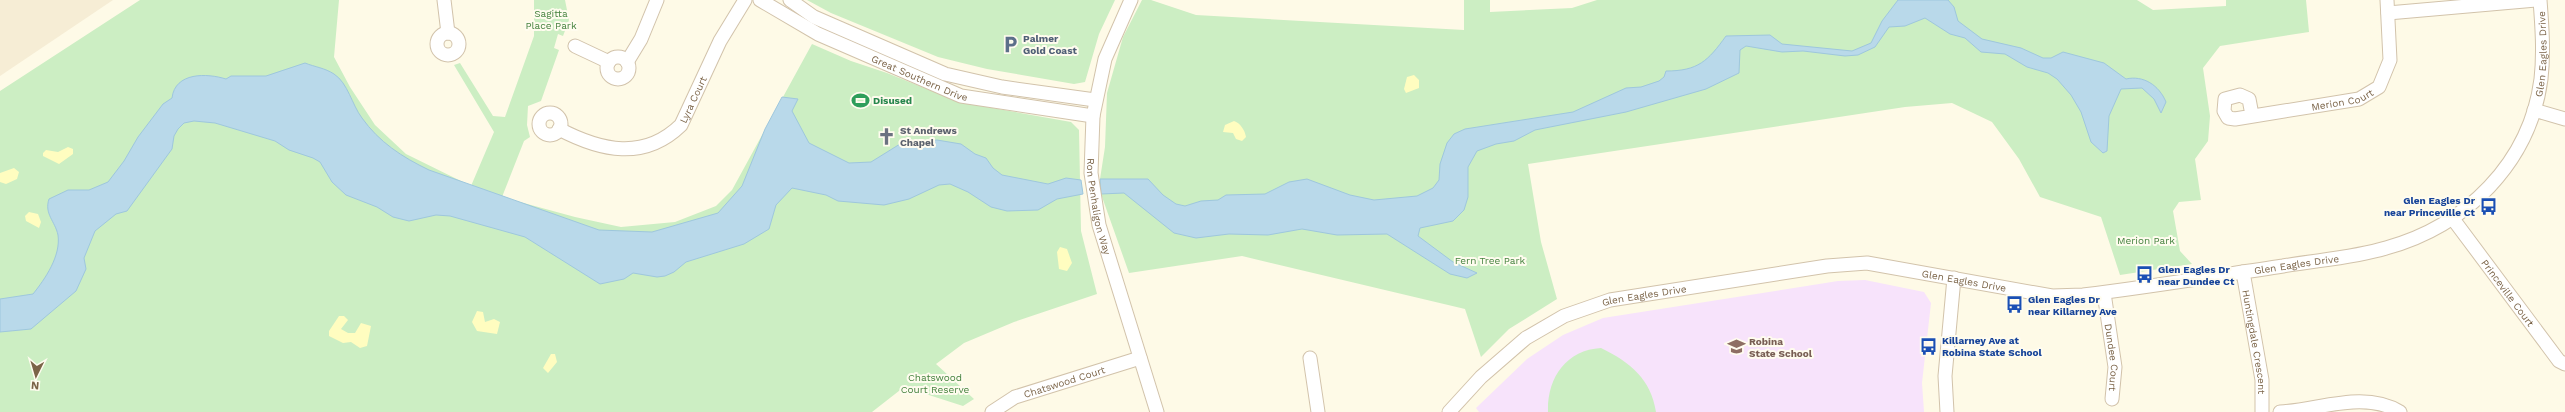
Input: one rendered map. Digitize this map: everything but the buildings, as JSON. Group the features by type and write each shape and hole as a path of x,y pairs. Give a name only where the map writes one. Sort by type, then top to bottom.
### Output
{"street":[{"path":"444,0 448,33"},
{"path":"609,62 608,69 610,75 620,79 628,72 627,62 641,39 657,0"},
{"name":"Lyra Court","path":"560,129 595,145 631,149 660,142 671,135 682,125 720,41 745,0"},
{"name":"Great Southern Drive","path":"760,0 818,34 961,96 1093,116"},
{"name":"Great Southern Drive","path":"790,0 814,17 945,74 1002,87 1095,100"},
{"name":"Ron Penhaligon Way","path":"1131,0 1105,59 1095,100 1090,144 1094,204 1104,246 1157,412"},
{"name":"Merion Court","path":"2252,115 2359,99 2379,87 2386,76 2390,60 2387,6 2536,0"},
{"name":"Glen Eagles Drive","path":"1449,412 1481,377 1526,338 1564,316 1610,300 1850,264 1886,266 2052,296 2104,293 2384,249 2424,235 2453,219 2474,203 2506,167 2522,140 2534,110 2542,60 2540,0"},
{"path":"575,46 609,62"},
{"path":"609,62 618,57 627,62"},
{"path":"2534,110 2565,118"},
{"name":"Princeville Court","path":"2453,219 2559,361 2565,364"},
{"name":"Huntingdale Crescent","path":"2243,272 2262,380 2262,412"},
{"path":"1947,412 1945,370 1954,278"},
{"name":"Dundee Court","path":"2104,293 2115,367 2112,399"},
{"name":"Chatswood Court","path":"992,412 1015,398 1140,358"},
{"path":"1310,358 1318,412"},
{"path":"2280,412 2359,402 2378,403 2400,412"}],"shaded area":[{"path":"0,0 113,0 0,76"},
{"name":"Robina State School","path":"1865,280 1924,292 1931,303 1922,383 1924,412 1479,412 1476,408 1527,359 1563,335 1603,318 1838,281"}],"green space":[{"path":"140,0 339,0 334,57 350,87 375,125 406,154 471,186 494,132 454,65 460,63 493,116 505,117 534,36 534,0 565,0 569,20 563,36 558,34 554,48 559,50 541,101 528,106 527,125 530,137 524,141 502,197 575,217 621,227 675,222 716,206 732,190 812,44 851,61 887,73 959,102 1071,122 1079,130 1081,231 1097,294 1014,322 964,343 936,364 974,399 963,406 904,387 872,412 0,412 0,91"},
{"name":"Palmer Gold Coast","path":"807,0 1115,0 1099,34 1085,82 1074,84 987,69 938,57 831,13"},
{"path":"1142,0 1151,0 1196,15 1464,30 1464,0 1490,0 1490,12 1572,8 1597,0 2137,0 2153,10 2226,6 2226,0 2306,0 2309,32 2220,46 2203,68 2210,116 2208,141 2195,159 2201,200 2179,202 2173,211 2180,251 2192,264 2120,275 2101,217 2040,197 2019,159 1992,122 1952,103 1905,107 1528,164 1541,242 1557,299 1509,329 1481,357 1465,309 1242,256 1129,273 1101,194 1100,179 1105,147 1107,93 1123,37"},
{"path":"1601,348 1621,359 1638,373 1649,390 1656,412 1548,412 1551,388 1555,377 1561,368 1578,354"}],"sand":[{"path":"1414,75 1419,80 1419,88 1406,93 1404,89 1407,77"},
{"path":"1234,121 1242,127 1245,132 1246,137 1242,141 1236,139 1233,133 1223,132 1225,125"},
{"path":"68,147 73,149 73,154 59,164 43,156 43,153 46,150 58,152"},
{"path":"14,168 19,172 17,179 6,184 0,182 0,173"},
{"path":"29,212 38,214 41,222 39,228 26,221 25,216"},
{"path":"1060,247 1067,249 1072,263 1067,271 1059,269 1057,252"},
{"path":"477,311 483,312 485,322 494,319 500,322 497,334 477,331 472,322"},
{"path":"339,316 344,316 348,320 341,329 348,333 355,333 361,323 371,326 367,346 360,348 351,342 343,343 329,336 329,331"},
{"path":"551,354 555,354 557,362 548,373 543,368"}],"water":[{"path":"1898,0 1948,0 1954,7 1958,21 1982,39 2021,48 2043,58 2051,58 2063,52 2104,63 2126,79 2132,78 2144,80 2155,86 2166,102 2161,113 2154,99 2142,88 2121,89 2109,116 2107,151 2103,153 2091,142 2081,112 2071,95 2057,79 2048,73 2027,67 2005,54 1981,52 1965,38 1950,34 1925,18 1905,26 1889,27 1875,47 1858,55 1845,56 1803,51 1782,52 1746,46 1740,50 1739,73 1706,89 1626,112 1535,130 1514,141 1496,144 1477,151 1468,167 1468,197 1464,210 1453,221 1420,228 1418,236 1453,262 1477,273 1467,278 1450,274 1387,234 1337,235 1302,229 1268,235 1229,234 1196,238 1174,233 1124,193 1101,194 1100,179 1148,179 1163,195 1176,204 1185,206 1201,201 1218,200 1226,195 1265,194 1289,182 1307,179 1350,195 1374,200 1417,196 1433,188 1439,180 1440,164 1447,143 1454,134 1465,129 1573,112 1626,88 1641,87 1659,81 1664,77 1666,71 1677,71 1694,67 1708,58 1726,36 1770,35 1782,44 1852,51 1871,43 1882,21"},
{"path":"305,63 327,70 339,78 346,88 358,113 369,127 384,142 410,160 429,170 599,230 652,232 718,213 742,186 765,129 782,97 798,99 792,111 809,143 849,163 871,162 900,144 937,140 961,144 975,154 986,158 993,168 1002,175 1048,184 1066,178 1081,180 1083,194 1057,199 1038,210 1007,211 991,207 968,192 950,184 939,185 909,199 884,205 838,201 826,195 792,188 776,205 769,229 744,244 686,262 674,272 665,276 657,277 633,273 624,279 600,284 525,237 450,216 436,215 409,221 393,217 377,207 346,195 332,182 320,162 313,158 289,150 275,141 215,123 194,121 184,123 178,129 174,136 172,149 127,211 116,214 95,231 84,258 86,269 76,291 31,329 0,332 0,299 33,294 47,274 55,259 58,235 48,209 49,199 68,190 89,190 108,182 124,161 138,137 163,104 172,98 174,89 179,83 193,76 210,76 226,79 231,76 266,76"}],"place":[{"name":"Palmer Gold Coast","path":"1010,44"},
{"name":"Disused","path":"860,100"},
{"name":"St Andrews Chapel","path":"887,136"},
{"name":"Glen Eagles Dr near Princeville Ct","path":"2488,206"},
{"name":"Glen Eagles Dr near Dundee Ct","path":"2145,275"},
{"name":"Glen Eagles Dr near Killarney Ave","path":"2015,305"},
{"name":"Killarney Ave at Robina State School","path":"1929,346"},
{"name":"Robina State School","path":"1736,347"}],"park label":[{"name":"Sagitta Place Park","path":"551,18"},
{"name":"Merion Park","path":"2146,240"},
{"name":"Fern Tree Park","path":"1490,260"},
{"name":"Chatswood Court Reserve","path":"935,382"}]}
